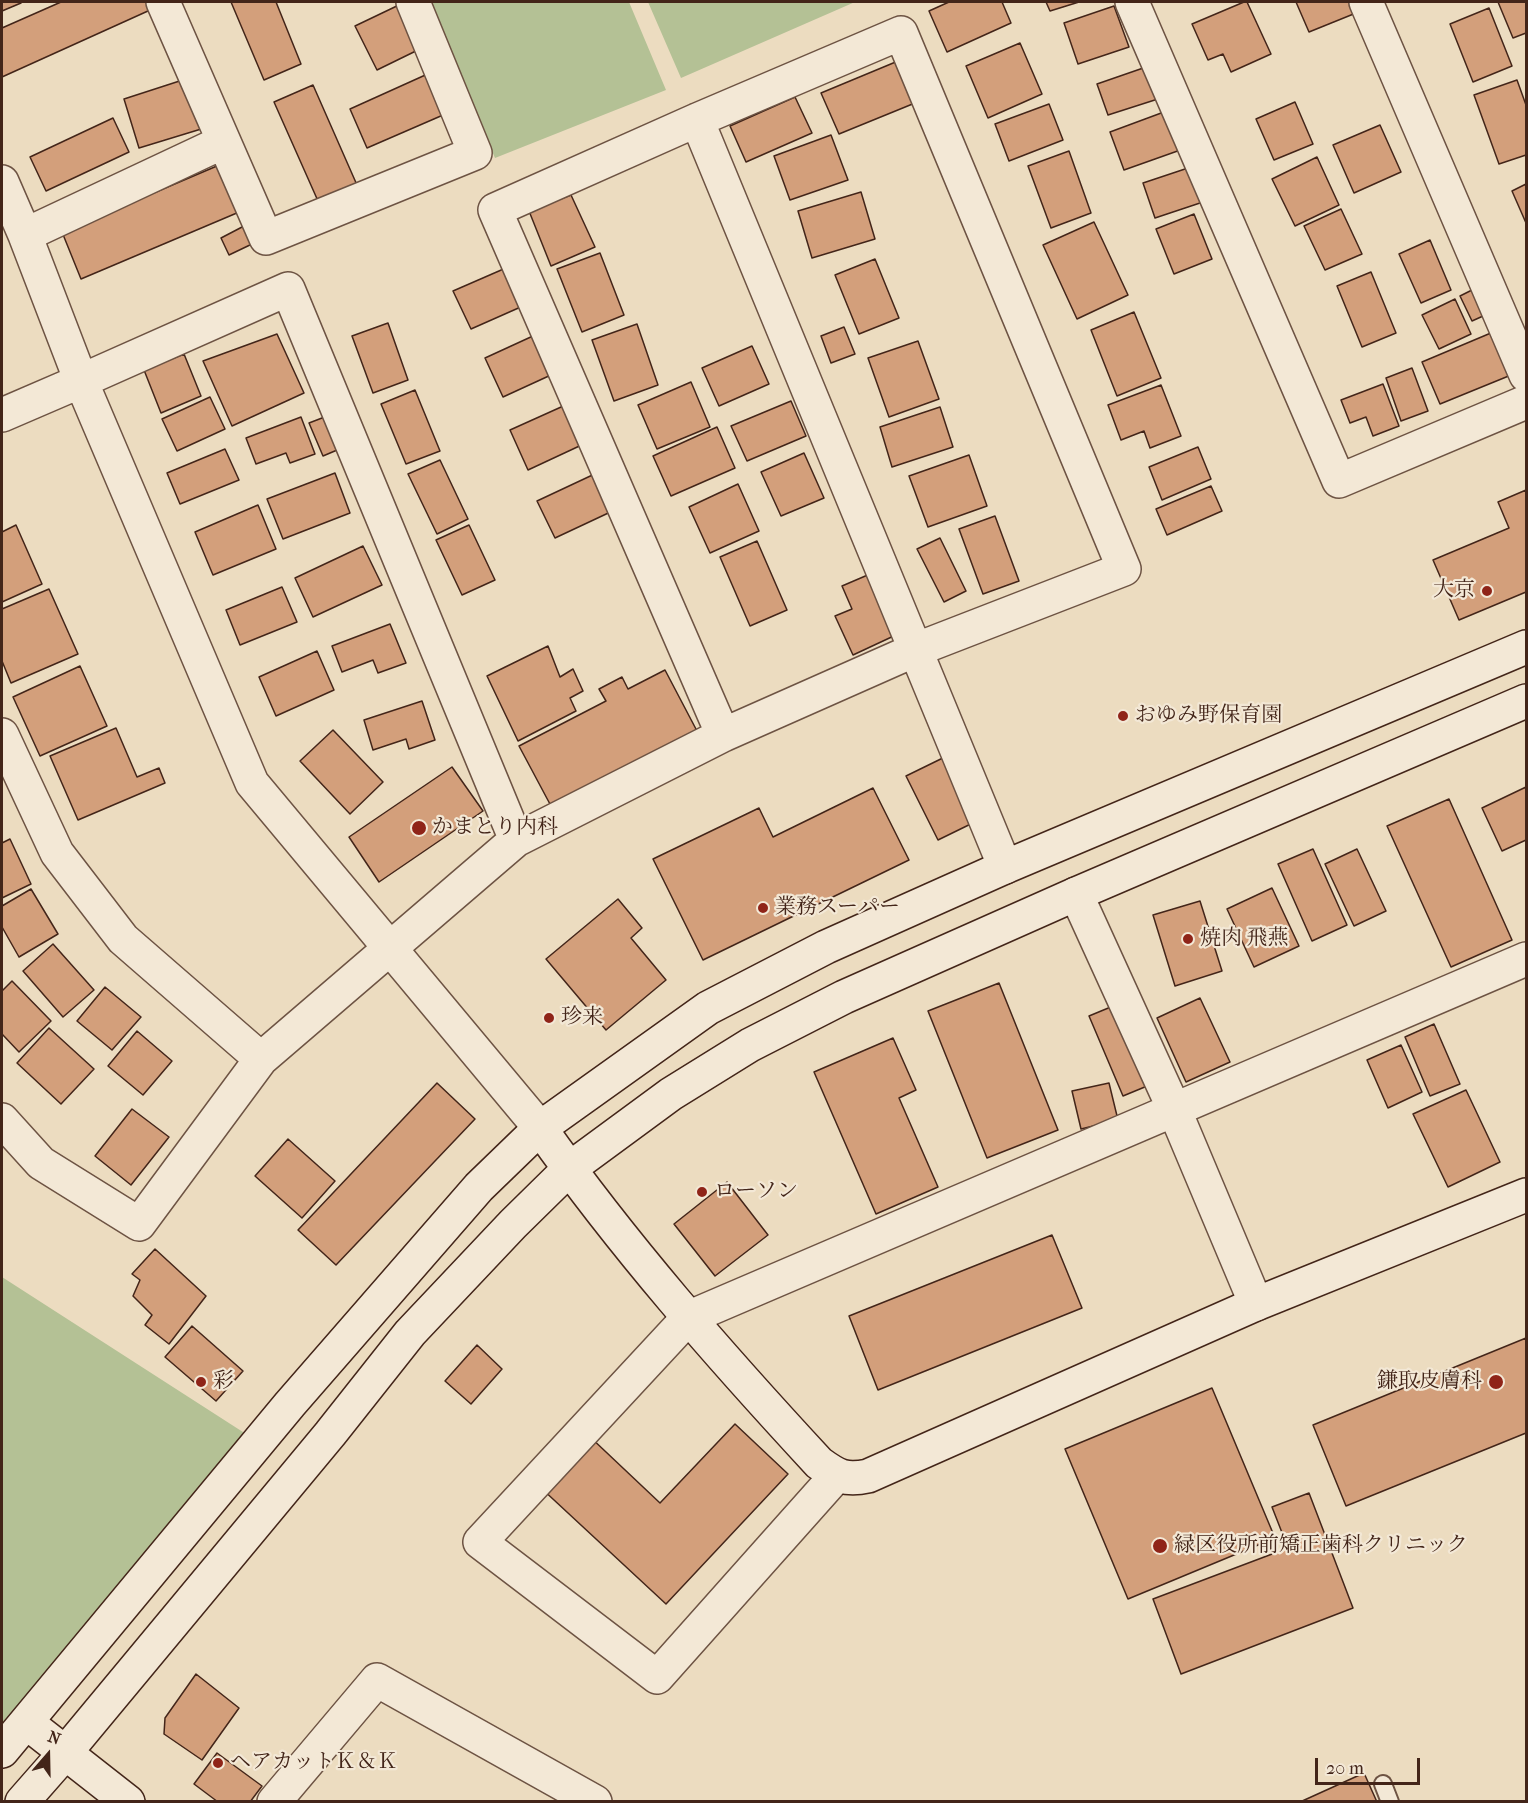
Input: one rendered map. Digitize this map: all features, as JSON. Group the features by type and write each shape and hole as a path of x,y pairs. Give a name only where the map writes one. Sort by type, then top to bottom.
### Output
{"street":[{"path":"163,2 266,238 475,153 413,2"},
{"path":"1131,2 1339,482 1527,402"},
{"path":"1366,2 1527,375"},
{"path":"2,1120 41,1163 139,1224 261,1059 516,840 723,735 915,650 1124,569 901,33 495,210 723,735"},
{"path":"697,120 1005,867"},
{"path":"25,235 224,142"},
{"path":"2,182 25,235 81,381 252,783 540,1128 569,1169 688,1318 819,1463 836,1476 854,1479 868,1476 1256,1304 1527,1195"},
{"path":"2,415 288,290 516,840"},
{"path":"2,1751 159,1559 290,1404 479,1187 540,1128 708,1008 826,947 1005,867 1527,647"},
{"path":"22,1802 197,1595 410,1334 513,1224 569,1169 671,1094 750,1045 844,997 1076,894 1527,701"},
{"path":"2,735 57,853 123,939 261,1059"},
{"path":"1076,894 1173,1109 1256,1304"},
{"path":"836,1476 657,1677 480,1542 688,1318 1527,958"},
{"path":"274,1802 377,1680 595,1802"},
{"path":"26,1722 128,1802"}],"lane":[{"path":"1383,1784 1390,1802"}],"green space":[{"path":"429,2 629,2 666,90 495,158"},
{"path":"648,2 855,2 681,78"},
{"path":"2,1277 246,1434 2,1728"}],"building":[{"path":"2,2 21,2 21,3 2,11"},
{"path":"61,2 157,2 159,6 2,77 2,28"},
{"path":"231,2 276,2 301,64 264,80"},
{"path":"949,2 1002,2 1011,23 947,52 929,11"},
{"path":"1046,2 1079,2 1050,11"},
{"path":"1247,2 1271,54 1231,72 1223,54 1208,60 1192,24"},
{"path":"1296,2 1351,2 1356,13 1309,32"},
{"path":"1498,2 1526,2 1526,33 1513,38"},
{"path":"401,4 422,48 377,70 355,26"},
{"path":"1114,6 1129,47 1078,64 1064,23"},
{"path":"1489,8 1512,66 1473,82 1450,24"},
{"path":"1020,43 1042,94 988,118 966,66"},
{"path":"898,61 915,103 839,134 821,93"},
{"path":"1149,66 1161,98 1108,115 1097,84"},
{"path":"432,72 450,112 367,148 350,109"},
{"path":"195,76 211,126 139,148 124,99"},
{"path":"1517,80 1526,105 1526,155 1499,164 1474,95"},
{"path":"313,85 357,185 318,201 274,102"},
{"path":"795,97 812,133 746,162 730,126"},
{"path":"1295,102 1313,144 1274,160 1256,119"},
{"path":"1049,104 1063,140 1009,161 995,124"},
{"path":"1172,109 1186,148 1124,170 1110,132"},
{"path":"113,118 129,152 46,191 30,157"},
{"path":"1380,125 1401,172 1354,193 1333,145"},
{"path":"831,135 848,180 790,200 774,156"},
{"path":"1069,151 1091,213 1051,228 1028,166"},
{"path":"1317,157 1339,205 1295,226 1272,179"},
{"path":"231,160 251,207 81,279 62,232"},
{"path":"1194,166 1206,201 1155,218 1143,183"},
{"path":"1526,184 1526,223 1512,191"},
{"path":"861,192 875,239 812,258 798,211"},
{"path":"571,195 595,247 551,266 529,211"},
{"path":"1341,209 1362,254 1325,270 1304,226"},
{"path":"1194,214 1212,259 1174,274 1156,229"},
{"path":"1094,222 1128,295 1077,319 1043,245"},
{"path":"244,226 252,244 229,255 221,238"},
{"path":"1430,240 1451,290 1421,303 1399,254"},
{"path":"600,253 624,315 582,332 557,269"},
{"path":"875,259 899,318 859,334 835,275"},
{"path":"515,264 532,302 471,329 453,291"},
{"path":"1371,272 1396,333 1362,347 1337,286"},
{"path":"1480,286 1492,312 1472,321 1460,296"},
{"path":"1455,299 1471,334 1439,349 1422,315"},
{"path":"1134,312 1161,378 1117,396 1091,330"},
{"path":"388,323 408,380 373,393 352,336"},
{"path":"637,324 658,385 614,401 592,340"},
{"path":"844,327 855,354 831,363 821,336"},
{"path":"546,330 564,369 503,397 485,358"},
{"path":"1498,330 1516,373 1440,404 1422,362"},
{"path":"277,334 304,393 232,426 203,361"},
{"path":"918,341 939,399 889,417 868,358"},
{"path":"752,346 769,384 719,406 702,368"},
{"path":"184,354 201,396 161,413 144,370"},
{"path":"1412,368 1428,411 1401,421 1386,378"},
{"path":"691,382 710,427 657,449 638,405"},
{"path":"1383,384 1399,426 1373,436 1366,417 1350,423 1341,400"},
{"path":"1161,385 1181,436 1150,448 1144,431 1121,440 1108,405"},
{"path":"415,390 440,451 406,464 381,404"},
{"path":"210,397 225,429 177,451 162,419"},
{"path":"791,401 806,436 747,461 731,426"},
{"path":"570,403 588,442 528,470 510,430"},
{"path":"940,407 953,447 892,467 880,427"},
{"path":"335,413 349,445 323,456 309,423"},
{"path":"301,417 315,454 290,463 286,453 256,464 246,438"},
{"path":"717,427 735,468 671,496 653,456"},
{"path":"1198,447 1211,479 1162,500 1149,467"},
{"path":"225,449 239,480 180,504 167,473"},
{"path":"804,453 824,498 781,516 761,472"},
{"path":"969,455 987,506 928,527 909,476"},
{"path":"440,460 468,519 437,534 408,474"},
{"path":"601,471 619,508 555,538 537,501"},
{"path":"335,473 350,513 283,539 267,499"},
{"path":"738,484 759,531 710,553 689,507"},
{"path":"1211,486 1222,511 1167,535 1156,509"},
{"path":"1526,490 1526,592 1459,620 1433,560 1509,528 1498,502"},
{"path":"258,505 276,549 213,575 195,532"},
{"path":"995,516 1019,581 983,594 959,529"},
{"path":"16,525 42,584 2,602 2,532"},
{"path":"469,525 495,580 462,595 436,540"},
{"path":"940,538 966,591 944,602 917,549"},
{"path":"757,541 787,610 750,626 720,557"},
{"path":"363,546 382,585 313,617 295,578"},
{"path":"870,574 898,634 853,655 835,616 852,609 842,586"},
{"path":"282,587 297,622 240,645 226,610"},
{"path":"49,589 78,654 11,683 2,661 2,609"},
{"path":"390,624 406,663 378,673 373,660 342,672 332,646"},
{"path":"548,646 560,677 573,669 583,691 570,698 576,711 518,741 487,676"},
{"path":"317,651 334,690 276,716 259,677"},
{"path":"80,666 107,726 40,756 13,697"},
{"path":"665,670 697,731 551,806 519,746 606,701 599,689 622,677 628,689"},
{"path":"422,701 435,740 409,749 406,739 373,750 364,720"},
{"path":"116,728 137,777 159,768 165,783 78,820 50,756"},
{"path":"333,730 383,782 350,814 300,761"},
{"path":"951,754 983,818 938,840 906,776"},
{"path":"452,767 483,811 379,882 349,837"},
{"path":"1526,787 1526,840 1502,851 1482,808"},
{"path":"873,788 909,860 703,960 653,859 759,808 773,837"},
{"path":"1449,799 1512,940 1451,967 1387,826"},
{"path":"10,839 31,884 2,898 2,843"},
{"path":"1313,849 1347,925 1312,941 1278,864"},
{"path":"1357,849 1386,911 1354,926 1325,864"},
{"path":"1272,888 1299,946 1254,967 1227,909"},
{"path":"31,889 58,934 19,957 2,927 2,906"},
{"path":"618,899 642,928 631,938 666,980 606,1030 546,959"},
{"path":"1200,901 1222,971 1175,986 1153,915"},
{"path":"53,944 94,990 63,1017 23,971"},
{"path":"12,981 51,1021 19,1052 2,1034 2,991"},
{"path":"999,983 1058,1130 987,1158 928,1011"},
{"path":"105,987 141,1017 112,1050 77,1021"},
{"path":"1200,998 1230,1062 1186,1082 1157,1018"},
{"path":"1118,1004 1152,1084 1123,1096 1089,1016"},
{"path":"1434,1024 1460,1084 1430,1096 1405,1037"},
{"path":"49,1028 94,1069 61,1104 17,1063"},
{"path":"137,1031 172,1061 143,1095 108,1066"},
{"path":"893,1038 916,1090 899,1098 938,1187 876,1214 814,1072"},
{"path":"1401,1045 1422,1092 1388,1108 1367,1060"},
{"path":"437,1083 475,1119 336,1265 298,1230"},
{"path":"1109,1083 1118,1120 1081,1129 1072,1091"},
{"path":"1466,1090 1500,1162 1448,1187 1413,1114"},
{"path":"132,1109 169,1137 131,1185 95,1156"},
{"path":"288,1139 335,1181 302,1218 255,1176"},
{"path":"727,1182 768,1235 715,1276 674,1224"},
{"path":"1052,1235 1082,1308 878,1390 849,1316"},
{"path":"155,1249 206,1296 169,1344 145,1325 152,1315 133,1296 140,1280 132,1274"},
{"path":"192,1326 243,1371 216,1401 165,1357"},
{"path":"1526,1338 1526,1433 1346,1506 1313,1425"},
{"path":"477,1345 502,1369 471,1404 445,1381"},
{"path":"1212,1388 1275,1538 1128,1599 1065,1449"},
{"path":"735,1424 788,1474 666,1604 540,1487 588,1435 660,1503"},
{"path":"1309,1493 1353,1608 1181,1674 1153,1599 1288,1548 1272,1507"},
{"path":"196,1674 239,1708 202,1760 164,1734 165,1718"},
{"path":"217,1753 262,1786 250,1802 218,1802 194,1784"},
{"path":"1364,1773 1377,1802 1300,1802"}],"place":[{"name":"大京","path":"1487,591"},
{"name":"おゆみ野保育園","path":"1123,716"},
{"name":"かまとり内科","path":"419,828"},
{"name":"業務スーパー","path":"763,908"},
{"name":"焼肉 飛燕","path":"1188,939"},
{"name":"珍来","path":"549,1018"},
{"name":"ローソン","path":"702,1192"},
{"name":"彩","path":"201,1382"},
{"name":"鎌取皮膚科","path":"1496,1382"},
{"name":"緑区役所前矯正歯科クリニック","path":"1160,1546"},
{"name":"ヘアカットＫ＆Ｋ","path":"218,1763"}]}
